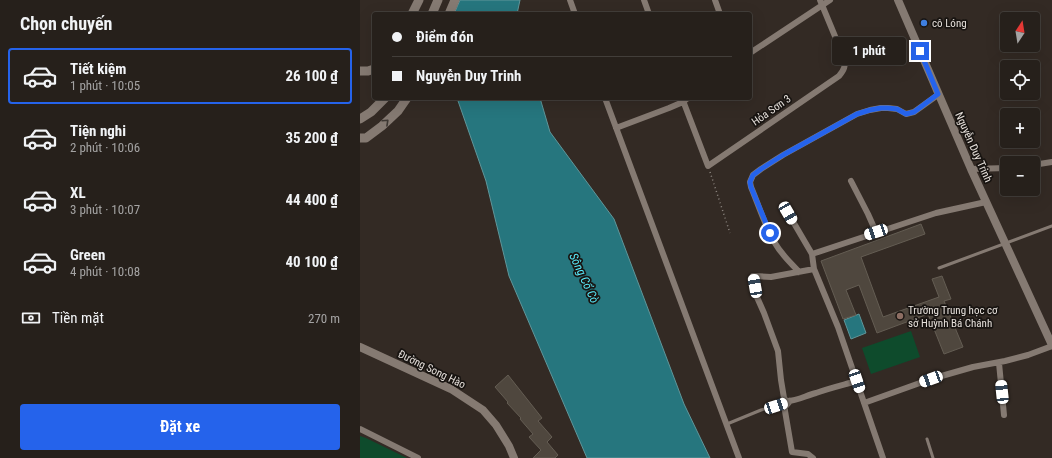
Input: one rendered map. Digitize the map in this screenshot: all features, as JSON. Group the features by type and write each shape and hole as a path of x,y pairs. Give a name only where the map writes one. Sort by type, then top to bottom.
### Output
{"main road":[{"path":"413,12 419,0"},
{"path":"433,12 438,0"},
{"path":"450,12 455,0"},
{"path":"360,71 372,70"},
{"path":"360,119 371,112 382,100"},
{"path":"360,138 366,138 382,126 398,111 406,100"}],"street":[{"path":"570,0 574,12"},
{"path":"644,0 648,12"},
{"path":"715,0 719,12"},
{"path":"752,52 821,2 830,0"},
{"name":"Nguyễn Duy Trinh","path":"898,0 971,169 1052,346"},
{"name":"Hỏa Sơn 3","path":"708,166 839,76 844,70 844,58 821,2"},
{"path":"799,272 781,253 772,236 751,187 750,182 753,175 783,155 857,114 881,108 897,109 906,114 914,112 938,94"},
{"path":"606,100 739,458"},
{"path":"616,128 669,108 682,100"},
{"path":"684,100 708,166"},
{"path":"1040,164 1052,162"},
{"path":"971,169 1000,168"},
{"path":"851,181 876,232"},
{"path":"812,254 936,213 986,202"},
{"path":"788,213 812,254 814,269 838,327 883,458"},
{"path":"790,401 786,401 784,398 778,351 756,295 753,276 771,277 814,269"},
{"path":"864,403 931,379 973,367 999,363 1028,355 1052,346"},
{"name":"Đường Song Hào","path":"360,347 451,389 483,410 496,425 509,446 514,458"},
{"path":"999,363 1004,415"},
{"path":"813,458 808,454 792,452 785,407 790,401 857,381"},
{"path":"360,429 418,458"}],"lane":[{"path":"939,268 1052,226"},
{"path":"727,424 761,410 790,401"},
{"path":"927,439 932,458"}],"path":[{"path":"708,166 730,233"}],"green space":[{"path":"911,331 920,357 871,374 862,348"},
{"path":"360,436 366,438 407,458 360,458"}],"water":[{"path":"460,0 520,0 517,12 455,12"},
{"name":"Sông Cổ Cò","path":"458,100 541,100 550,132 614,219 684,404 710,458 587,458 509,276 486,181"},
{"path":"859,314 866,333 851,339 844,320"}],"building":[{"path":"921,224 925,234 861,257 883,317 939,297 932,279 942,276 951,299 944,301 963,347 944,354 928,314 877,333 859,285 846,290 856,315 843,319 821,261"},
{"path":"508,375 542,418 538,421 552,437 547,442 558,455 555,458 533,458 541,450 529,437 533,434 495,387"}],"place":[{"name":"cô Lóng","path":"924,23"},
{"name":"Trường Trung học cơ sở Huỳnh Bá Chánh","path":"900,316"}],"route":[{"path":"770,233 751,187 750,182 753,175 783,155 857,114 881,108 897,109 903,114 914,112 938,94 920,51"}]}
